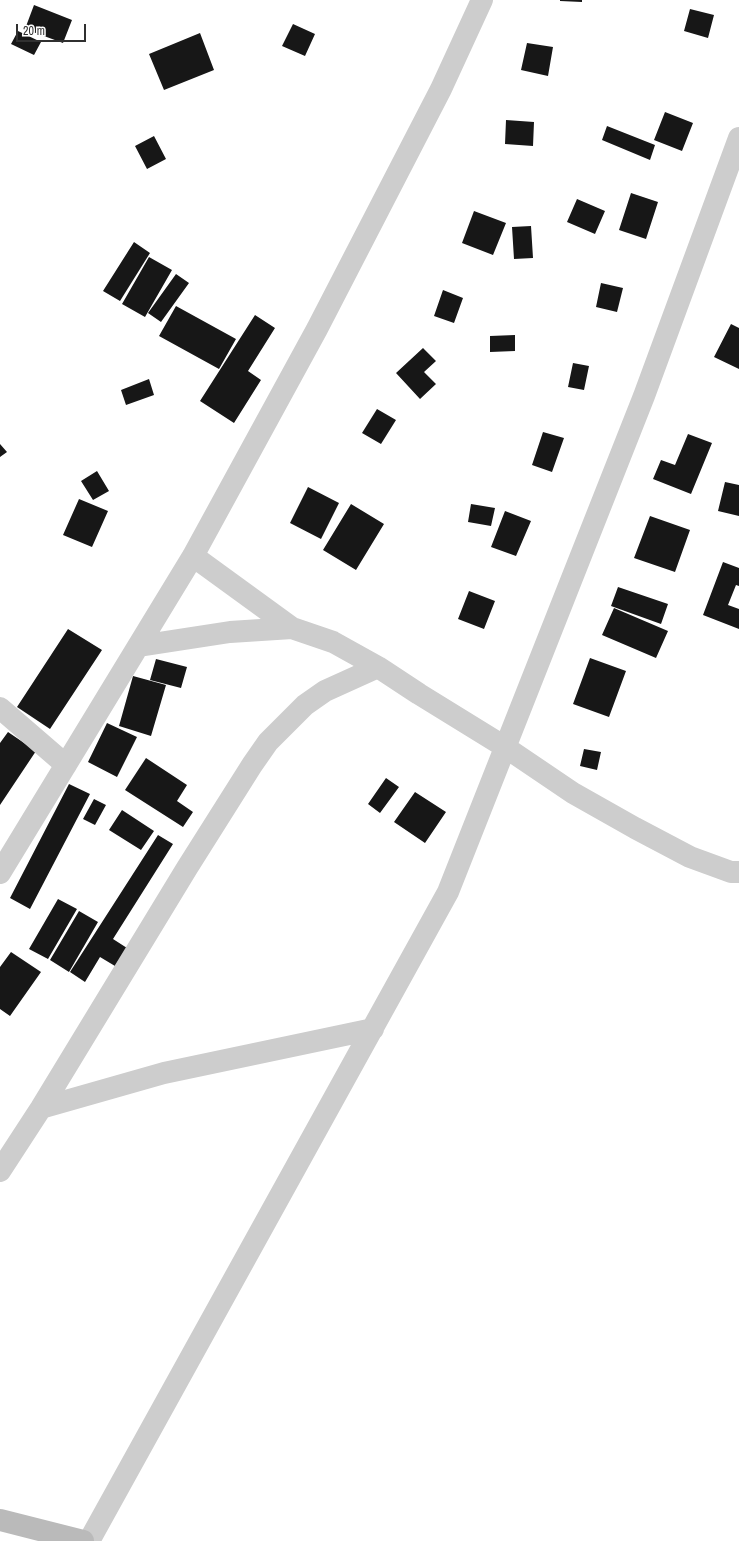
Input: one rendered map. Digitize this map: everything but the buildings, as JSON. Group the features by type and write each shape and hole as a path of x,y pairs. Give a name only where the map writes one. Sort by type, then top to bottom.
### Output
{"main road":[{"path":"0,1520 83,1541"}],"street":[{"path":"0,873 193,556 317,329 441,89 482,0"},
{"path":"89,1541 448,892 644,396 739,138"},
{"path":"193,556 292,628 333,642 378,667 419,694 506,746 573,792 635,828 690,856 731,872 739,872"},
{"path":"139,646 230,632 292,628"},
{"path":"0,1171 41,1108 187,868 268,742 305,705 320,694 378,667"},
{"path":"0,708 66,765"},
{"path":"41,1108 164,1073 373,1029"}]}
